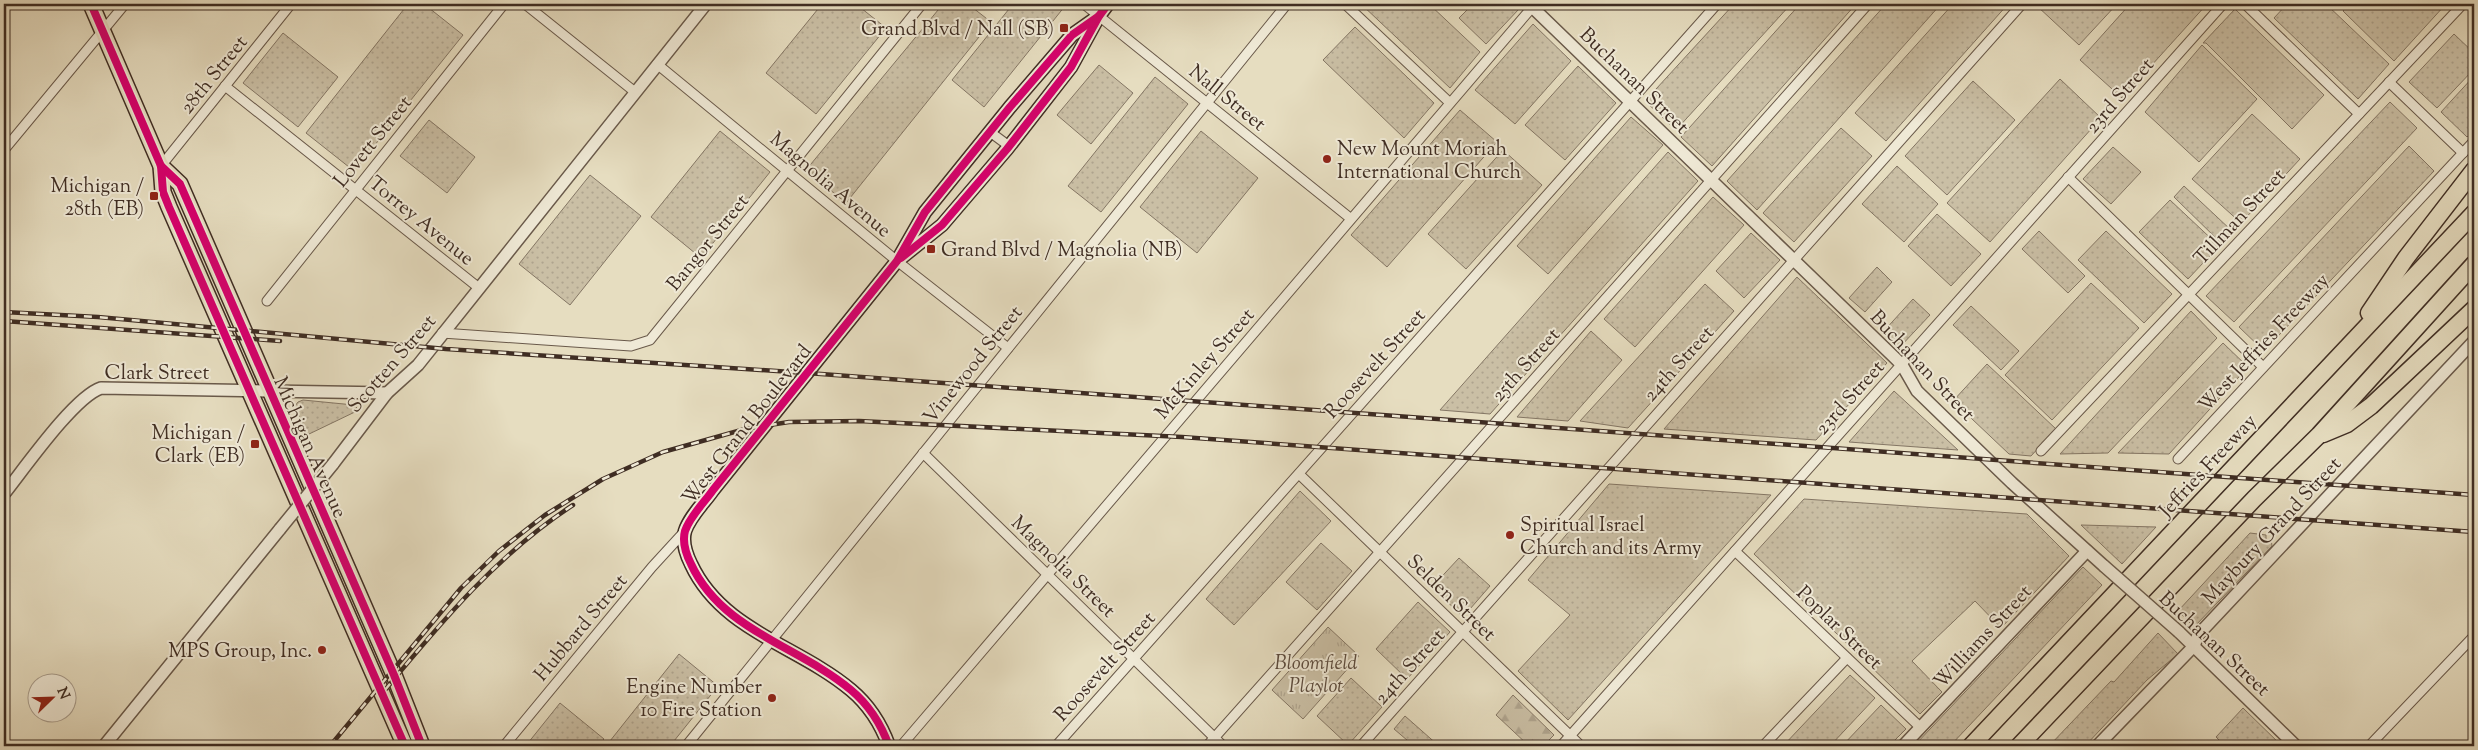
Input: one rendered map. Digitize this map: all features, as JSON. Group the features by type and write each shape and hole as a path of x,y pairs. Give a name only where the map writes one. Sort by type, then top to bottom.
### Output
{"highway":[{"path":"2344,351 2406,258 2474,170"},
{"name":"Jeffries Freeway","path":"1972,746 2474,214"},
{"path":"2019,746 2254,499 2319,435 2474,264"},
{"path":"2319,435 2348,424 2371,406 2474,309"}],"main road":[{"name":"Michigan Avenue","path":"91,4 161,166 163,192 405,746"},
{"name":"West Grand Boulevard","path":"897,261 942,225 1008,146 1071,68 1099,16 1108,4"},
{"name":"West Grand Boulevard","path":"888,746 877,719 850,689 817,665 756,633 727,610 705,587 688,559 684,539 685,531 690,520 897,261 925,212 1066,42 1099,16"},
{"name":"Michigan Avenue","path":"161,166 180,184 394,675 422,746"}],"street":[{"path":"4,150 125,4"},
{"name":"28th Street","path":"161,166 291,4"},
{"name":"Lovett Street","path":"267,301 504,4"},
{"path":"525,4 635,92"},
{"name":"Scotten Street","path":"104,746 333,464 387,392 418,365 706,4"},
{"name":"Bangor Street","path":"442,333 631,346 650,340 922,4"},
{"name":"Nall Street","path":"1084,4 1350,218"},
{"name":"Vinewood Street","path":"686,746 1287,4"},
{"path":"1345,4 1449,102"},
{"name":"Roosevelt Street","path":"1056,746 1717,4"},
{"name":"25th Street","path":"1207,746 1868,4"},
{"name":"24th Street","path":"1361,746 2022,4"},
{"name":"23rd Street","path":"1561,746 2223,4"},
{"path":"2245,4 2359,114"},
{"name":"Tillman Street","path":"2041,451 2463,4"},
{"name":"McKinley Street","path":"901,746 1532,5"},
{"name":"Buchanan Street","path":"1532,5 1902,365 1917,391 2012,483 2194,646 2296,746"},
{"name":"Magnolia Avenue","path":"658,64 897,261 1008,348"},
{"path":"2389,82 2463,153"},
{"name":"Torrey Avenue","path":"225,86 479,288"},
{"path":"990,132 1008,146"},
{"name":"West Jeffries Freeway","path":"2178,459 2474,141"},
{"path":"2068,178 2263,367"},
{"name":"Maybury Grand Street","path":"2097,746 2194,646 2198,635 2474,341"},
{"name":"Clark Street","path":"4,494 74,407 95,390 112,386 249,392 387,392"},
{"name":"Magnolia Street","path":"923,453 1223,746"},
{"name":"Selden Street","path":"1299,474 1580,746"},
{"name":"Hubbard Street","path":"504,746 685,531"},
{"name":"Poplar Street","path":"1735,551 1920,728"},
{"name":"Williams Street","path":"1903,746 2087,551"},
{"path":"2369,746 2474,636"},
{"path":"1763,746 1847,658"}],"green space":[{"path":"408,4 424,4 463,35 354,171 306,133"},
{"path":"822,4 856,4 886,28 816,114 766,73"},
{"path":"943,4 968,4 991,22 846,203 806,170"},
{"path":"1013,4 1062,4 1065,6 984,107 952,80"},
{"path":"1361,4 1429,4 1480,52 1450,88"},
{"path":"1473,4 1513,4 1519,9 1486,44 1459,18"},
{"path":"1734,4 1791,4 1676,130 1645,101"},
{"path":"1800,4 1856,4 1712,166 1681,137"},
{"path":"1886,4 1941,4 1757,210 1727,181"},
{"path":"1953,4 2008,4 1886,141 1855,113"},
{"path":"2039,4 2117,4 2079,45 2037,6"},
{"path":"2130,4 2207,4 2122,98 2080,60"},
{"path":"2287,4 2326,4 2389,64 2358,99 2274,18"},
{"path":"2349,4 2445,5 2394,61 2343,11"},
{"path":"2235,9 2324,95 2292,129 2206,43 2203,43"},
{"path":"1533,24 1571,61 1515,124 1475,90"},
{"path":"1355,27 1434,103 1404,138 1323,60"},
{"path":"283,33 338,77 298,127 243,83"},
{"path":"2454,34 2474,53 2474,69 2437,108 2409,82"},
{"path":"2202,45 2257,99 2199,162 2145,112"},
{"path":"1099,65 1133,93 1091,144 1057,115"},
{"path":"1578,66 1616,103 1565,160 1525,125"},
{"path":"2474,76 2474,130 2467,137 2441,112"},
{"path":"1155,77 1188,104 1101,212 1068,186"},
{"path":"2060,79 2101,118 1990,242 1947,203"},
{"path":"1973,81 2015,120 1947,195 1905,156"},
{"path":"2390,102 2417,128 2234,322 2206,296"},
{"path":"1460,110 1497,142 1387,267 1351,235"},
{"path":"2252,114 2300,159 2241,223 2192,179"},
{"path":"1631,117 1663,145 1548,274 1517,246"},
{"path":"429,120 475,157 447,193 400,156"},
{"path":"1841,128 1872,156 1794,242 1763,213"},
{"path":"720,131 770,172 701,258 651,217"},
{"path":"1201,131 1258,178 1197,253 1140,207"},
{"path":"2409,146 2434,171 2264,351 2239,327"},
{"path":"2113,147 2141,172 2111,204 2083,179"},
{"path":"1503,150 1542,185 1466,269 1428,234"},
{"path":"1668,152 1698,181 1490,414 1440,410"},
{"path":"1897,166 1938,204 1904,242 1862,204"},
{"path":"590,175 641,216 570,305 519,264"},
{"path":"2184,186 2232,231 2221,243 2174,197"},
{"path":"1713,197 1744,225 1635,347 1604,319"},
{"path":"2170,200 2219,246 2188,279 2139,232"},
{"path":"1937,214 1981,254 1951,286 1908,246"},
{"path":"2039,231 2085,276 2068,293 2022,249"},
{"path":"2106,231 2172,294 2144,323 2078,260"},
{"path":"1751,233 1780,260 1744,298 1716,271"},
{"path":"1877,267 1892,282 1865,312 1849,298"},
{"path":"1797,277 1887,363 1816,440 1664,429"},
{"path":"2091,283 2139,328 2052,420 2005,375"},
{"path":"1705,284 1734,311 1628,428 1580,421"},
{"path":"1913,299 1930,315 1899,348 1883,332"},
{"path":"1971,306 2019,351 2001,370 1953,325"},
{"path":"2191,311 2217,338 2108,453 2060,454"},
{"path":"1591,331 1622,360 1568,421 1517,417"},
{"path":"2223,343 2248,367 2169,454 2118,453"},
{"path":"1987,364 2056,429 2031,456 2009,454 1953,401"},
{"path":"1894,391 1958,450 1849,442"},
{"path":"303,400 354,405 359,410 307,435 295,406"},
{"path":"1609,484 1771,495 1568,720 1518,671 1570,615 1528,580"},
{"path":"1300,491 1331,521 1234,625 1206,599"},
{"path":"1804,499 2027,514 2069,556 2001,628 1975,601 1912,661 1942,692 1920,714 1754,554"},
{"path":"2081,525 2156,527 2122,564"},
{"path":"2250,533 2266,535 2266,540 2271,539 2272,546 2194,627 2178,611"},
{"path":"1321,543 1352,571 1317,610 1286,582"},
{"path":"1459,558 1490,586 1463,617 1432,587"},
{"path":"2083,567 2102,585 1950,746 1914,746"},
{"path":"1418,602 1450,632 1407,679 1376,649"},
{"name":"Bloomfield Playlot","path":"1328,627 1359,656 1303,719 1272,690"},
{"path":"2158,633 2178,654 2147,680 2085,746 2049,746 2111,681 2114,682"},
{"path":"679,654 718,686 670,746 606,746"},
{"path":"1850,675 1875,698 1830,746 1783,746"},
{"path":"1351,678 1382,707 1348,745 1317,716"},
{"path":"1513,695 1554,735 1543,746 1529,746 1496,715"},
{"path":"560,703 604,739 597,746 532,746 528,743"},
{"path":"1881,705 1906,729 1889,746 1842,746"},
{"path":"2243,708 2282,746 2225,746 2216,737"},
{"path":"1405,716 1439,746 1414,746 1394,729"}],"railway":[{"path":"4,312 98,317 446,349 821,374 2474,495"},
{"path":"4,321 280,341"},
{"path":"330,746 461,588 499,551 545,515 603,479 663,452 745,429 789,422 859,421 1182,437 2474,532"},
{"path":"385,690 472,590 520,545 573,505"}],"cycle path":[{"path":"91,4 161,166 163,192 169,207 405,746"},
{"path":"901,258 942,225 1007,149 1071,67 1099,16 1108,4"},
{"path":"889,746 874,715 851,690 808,661 763,636 722,606 705,587 691,564 685,548 685,531 687,525 713,490 897,261 925,212 1010,107 1072,35 1099,16"},
{"path":"161,166 180,184 394,675 422,746"}],"place":[{"name":"Grand Blvd / Nall (SB)","path":"1064,28"},
{"name":"New Mount Moriah International Church","path":"1327,159"},
{"name":"Michigan / 28th (EB)","path":"154,196"},
{"name":"Grand Blvd / Magnolia (NB)","path":"931,249"},
{"name":"Michigan / Clark (EB)","path":"255,444"},
{"name":"Spiritual Israel Church and its Army","path":"1510,535"},
{"name":"MPS Group, Inc.","path":"322,650"},
{"name":"Engine Number 10 Fire Station","path":"772,698"}]}
